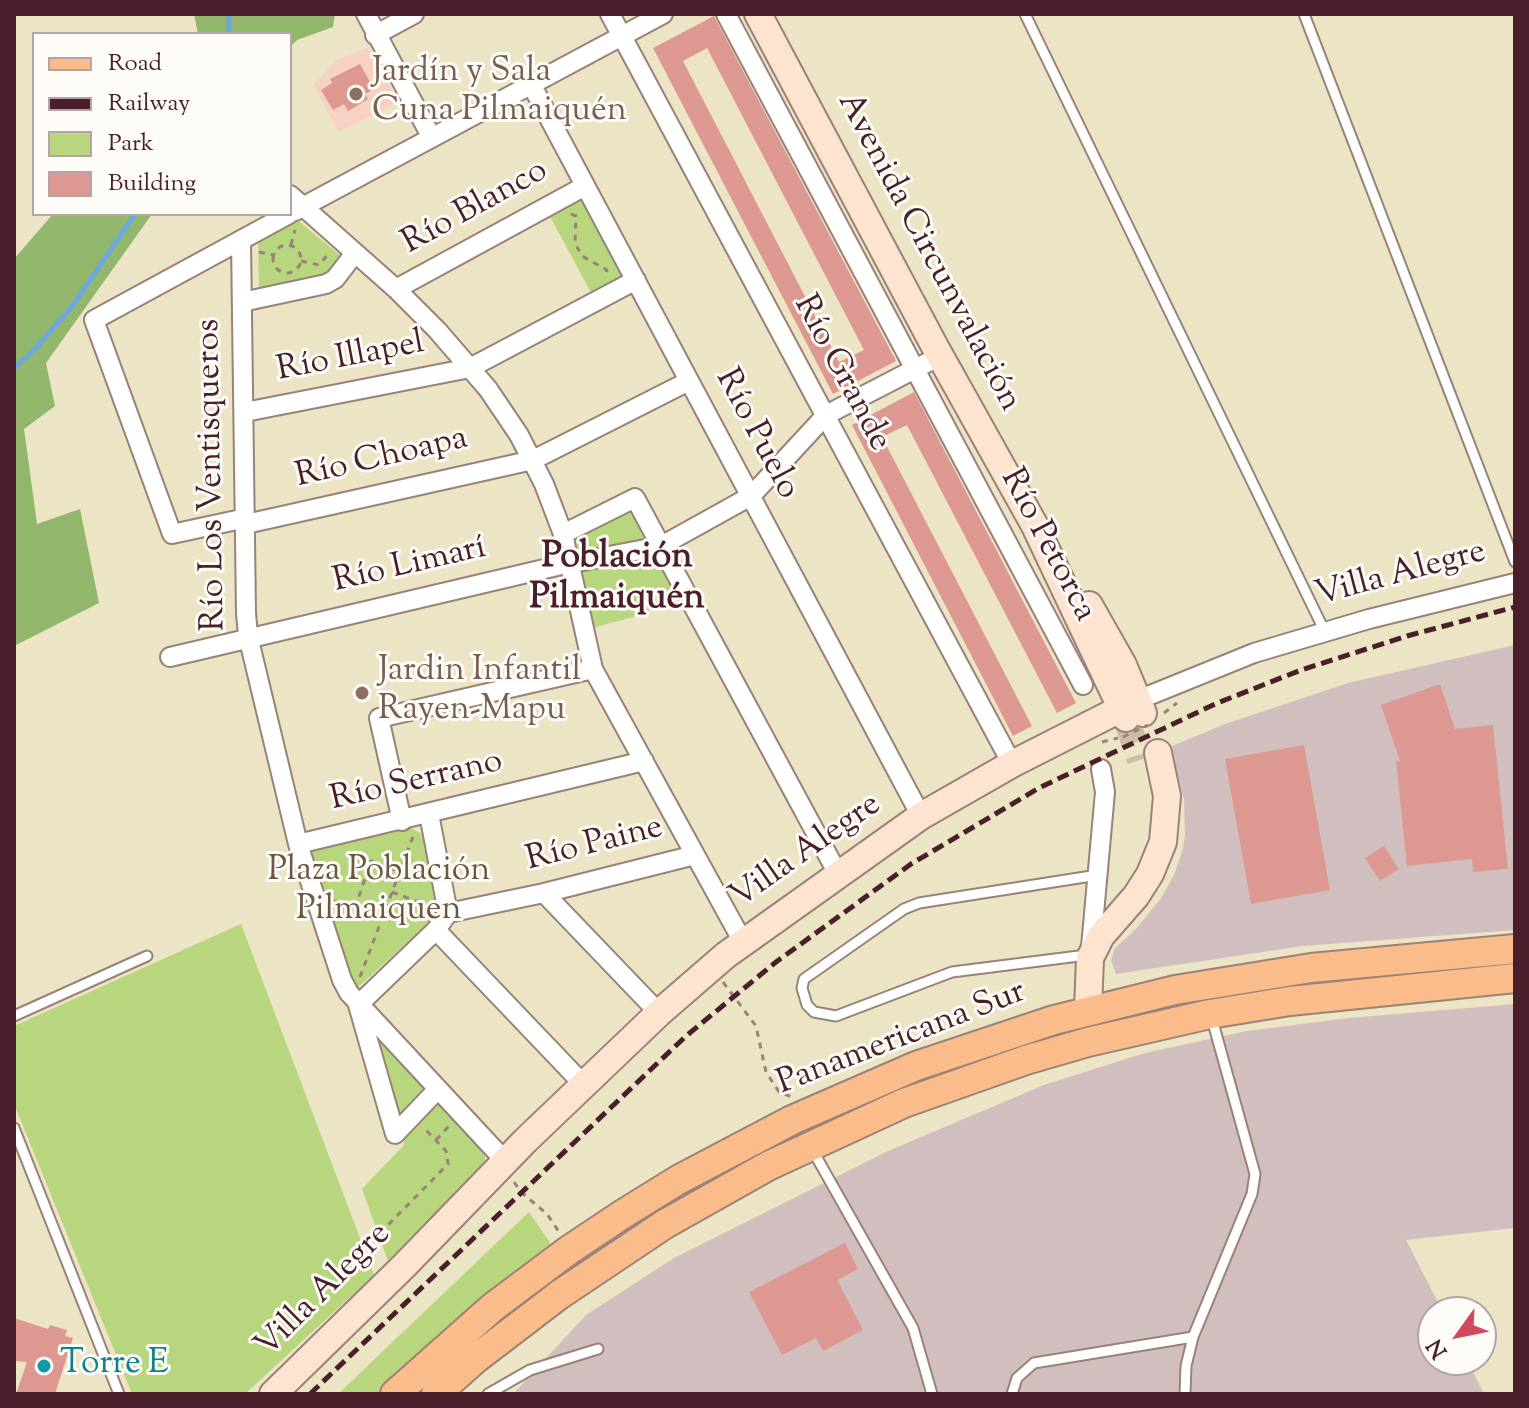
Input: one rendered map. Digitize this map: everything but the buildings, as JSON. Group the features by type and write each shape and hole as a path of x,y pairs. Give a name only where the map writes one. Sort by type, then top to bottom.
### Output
{"main road":[{"name":"Avenida Circunvalación","path":"758,14 940,356 1035,526 1133,717"},
{"name":"Villa Alegre","path":"273,1394 583,1084 659,1013 743,942 921,816 1012,764 1133,717"},
{"path":"1088,1010 1090,958 1101,936 1141,887 1151,857 1155,826 1149,757"},
{"name":"Panamericana Sur","path":"395,1394 493,1307 595,1231 678,1180 818,1108 882,1080 973,1045 1088,1010 1215,983 1384,961 1515,949"},
{"path":"1384,961 1388,990"},
{"name":"Panamericana Sur","path":"436,1394 517,1326 607,1261 695,1206 809,1145 904,1103 964,1080 1088,1042 1210,1014 1267,1004 1515,978"}],"street":[{"path":"366,14 432,138"},
{"path":"375,35 414,14"},
{"name":"Río Grande","path":"610,14 1012,764"},
{"path":"663,14 294,210 355,253 396,289 470,368 504,412 533,460 563,534 593,669 743,942"},
{"name":"Río Petorca","path":"726,14 1083,685"},
{"name":"Río Puelo","path":"531,84 921,816"},
{"name":"Río Blanco","path":"396,289 585,186"},
{"path":"241,240 283,216"},
{"name":"Río Los Ventisqueros","path":"241,240 248,636 298,844 342,980 358,1005 504,1162"},
{"name":"Río Choapa","path":"241,240 94,320 172,534 533,460 689,381"},
{"path":"242,302 326,284 335,279 355,253"},
{"name":"Río Illapel","path":"245,412 470,368 636,280"},
{"name":"Río Limarí","path":"170,657 248,636 661,546 751,496 826,415 940,356"},
{"path":"563,534 635,498 838,874"},
{"name":"Villa Alegre","path":"1133,717 1254,653 1515,583"},
{"path":"437,1090 395,1134 358,1005 436,930 442,911 416,821 379,718 593,669"},
{"name":"Río Serrano","path":"298,844 416,821 644,761"},
{"path":"1090,958 1105,792 1101,769"},
{"name":"Río Paine","path":"442,911 544,893 695,855"},
{"path":"544,893 659,1013"},
{"path":"436,930 583,1084"}],"lane":[{"path":"1025,14 1325,632"},
{"path":"1304,14 1515,562"},
{"path":"1090,958 1079,956 952,972 836,1016 814,1012 803,997 804,979 912,906 1098,875"},
{"path":"14,1016 147,956"},
{"path":"1185,1394 1186,1366 1193,1337 1252,1194 1255,1174 1210,1014"},
{"path":"14,1128 119,1394"},
{"path":"809,1145 913,1328 932,1394"},
{"path":"1012,1394 1017,1378 1034,1363 1193,1337"},
{"path":"488,1394 530,1370 598,1349"}],"path":[{"path":"554,203 576,216 575,243 582,256 607,270 602,298"},
{"path":"291,245 294,210"},
{"path":"291,245 300,253 301,261 297,269 283,273 276,268 273,255 278,248 291,245"},
{"path":"301,261 319,265 333,249"},
{"path":"259,252 273,255"},
{"path":"360,977 416,821"},
{"path":"355,908 371,861 400,871"},
{"path":"392,892 442,911"},
{"path":"333,901 383,918"},
{"path":"713,967 756,1026 766,1072 779,1092 818,1108"},
{"path":"380,1233 445,1170 449,1157 414,1120"},
{"path":"436,1140 455,1120"},
{"path":"504,1162 521,1192 547,1214"}],"shaded area":[{"name":"Jardín y Sala Cuna Pilmaiquén","path":"368,48 399,102 339,132 313,85 337,60"},
{"path":"1515,645 1515,930 1303,946 1116,974 1111,960 1115,948 1136,929 1161,898 1182,852 1184,800 1170,747 1225,724 1348,683"},
{"path":"1515,1004 1515,1228 1406,1240 1435,1296 1417,1296 1417,1376 1475,1376 1484,1394 513,1394 586,1315 674,1258 888,1151 1044,1085 1145,1053 1247,1031 1349,1018"}],"green space":[{"path":"194,14 335,14 333,27 297,40 292,45 292,32 198,32"},
{"path":"584,194 629,276 593,296 548,213"},
{"path":"51,216 151,216 46,363 55,406 24,429 37,524 80,509 99,603 14,646 14,259"},
{"path":"295,218 342,257 327,277 259,295 258,238"},
{"path":"632,503 652,541 580,556 574,533"},
{"path":"658,551 680,593 640,615 592,628 579,567"},
{"name":"Plaza Población Pilmaiquen","path":"411,828 422,834 448,913 417,933 354,991 309,857 313,850"},
{"path":"241,924 374,1275 245,1394 132,1394 14,1104 14,1026"},
{"path":"367,1028 428,1093 396,1128"},
{"path":"434,1099 480,1146 485,1153 485,1162 388,1261 362,1189 405,1144 399,1137"},
{"path":"529,1212 555,1250 378,1394 338,1394"}],"waterway":[{"path":"229,14 229,32"},
{"path":"14,368 73,305 134,216"}],"tunnel":[{"path":"1126,718 1140,760"}],"railway":[{"path":"310,1394 686,1036 776,962 911,864 1039,788 1215,704 1301,670 1407,636 1515,607"}],"place":[{"name":"Jardín y Sala Cuna Pilmaiquén","path":"356,94"},
{"name":"Jardin Infantil Rayen-Mapu","path":"362,693"},
{"name":"Torre E","path":"44,1366"}],"district":[{"name":"Población Pilmaiquén","path":"617,580"}]}
